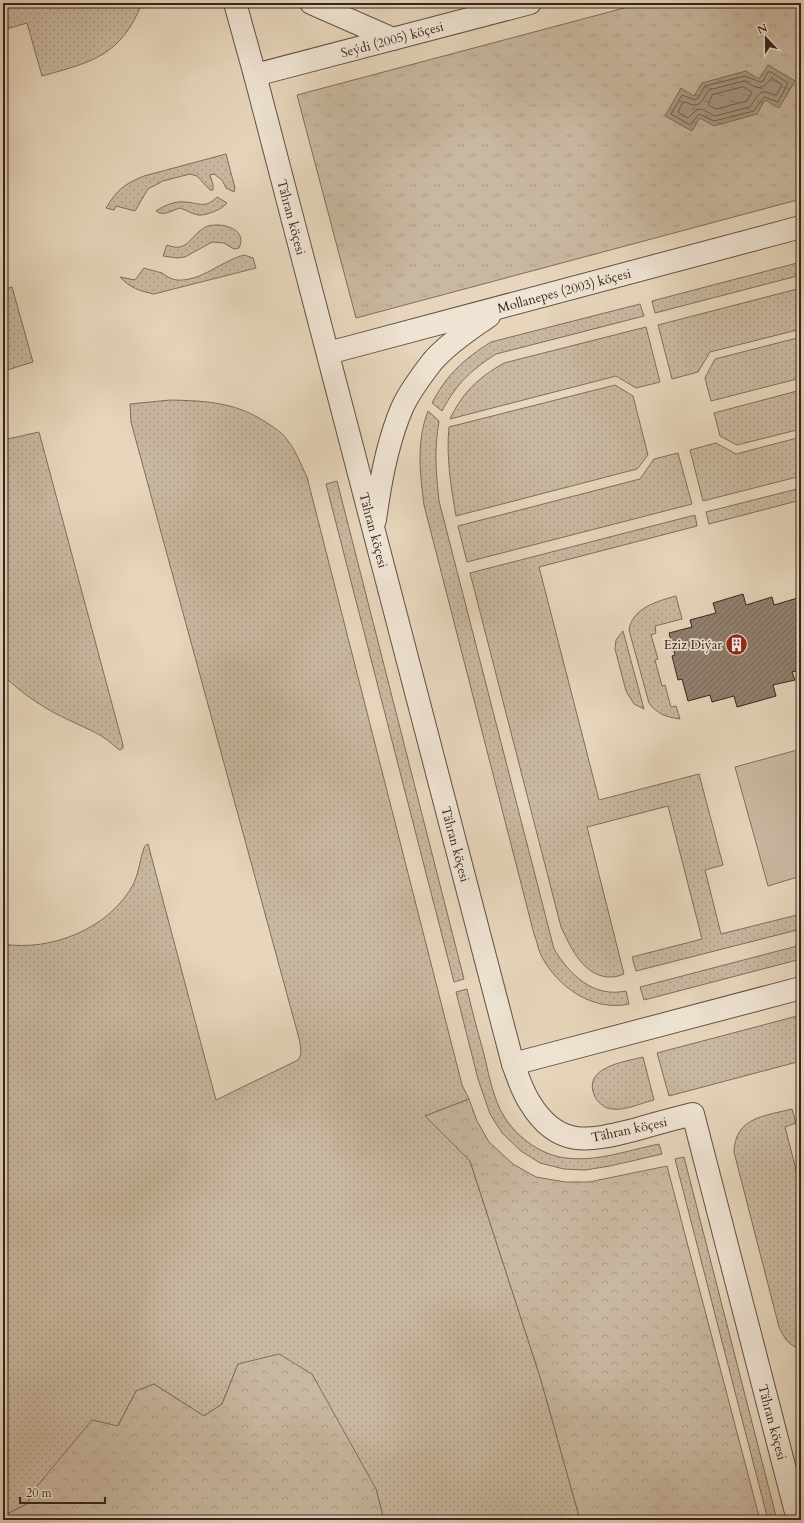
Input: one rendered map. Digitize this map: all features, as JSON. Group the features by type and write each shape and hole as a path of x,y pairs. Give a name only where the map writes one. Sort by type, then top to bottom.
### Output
{"street":[{"name":"Tähran köçesi","path":"235,3 328,353 513,1064 522,1089 540,1117 550,1127 564,1135 580,1139 602,1138 693,1114 798,1520"},
{"path":"311,3 393,40"},
{"name":"Seýdi (2005) köçesi","path":"255,75 530,3"},
{"name":"Mollanepes (2003) köçesi","path":"328,353 801,226"},
{"path":"374,531 380,482 392,434 403,406 433,361 467,330 505,306"},
{"path":"513,1064 801,988"}],"green space":[{"path":"3,3 142,3 134,21 125,35 114,46 90,61 42,76 27,23 3,30"},
{"path":"643,3 801,3 801,199 356,318 297,95"},
{"path":"226,154 235,188 234,192 226,188 222,180 214,174 210,175 213,190 210,190 197,176 190,174 163,181 148,189 135,211 116,206 114,210 106,208 122,188 137,179"},
{"path":"217,197 227,203 218,210 210,213 201,215 180,208 165,213 159,213 156,211 166,205 178,202 206,204 213,201"},
{"path":"211,225 229,227 239,234 241,243 239,248 234,249 224,243 212,242 185,257 177,258 163,256 167,245 174,247 184,246 206,227"},
{"path":"244,255 253,258 256,268 154,294 144,292 128,284 120,277 135,280 144,268 162,273 174,280 185,280 202,275"},
{"path":"801,262 801,275 655,313 652,301"},
{"path":"12,287 33,362 7,370 3,356 3,290"},
{"path":"801,288 801,329 710,352 698,372 672,379 658,325"},
{"path":"640,304 644,316 496,354 465,378 453,393 442,411 432,403 450,375 464,361 491,342"},
{"path":"646,327 660,382 636,388 616,376 450,419 460,401 472,386 486,374 504,363"},
{"path":"801,337 801,378 711,401 705,378 715,359"},
{"path":"615,385 633,396 648,455 637,469 456,516 449,461 449,427"},
{"path":"801,390 801,429 737,445 720,436 714,413"},
{"path":"170,400 222,404 234,407 258,417 286,438 296,454 307,477 462,1085 469,1099 425,1116 470,1161 541,1380 580,1520 384,1520 376,1489 238,1364 222,1404 204,1416 154,1384 136,1391 118,1426 38,1485 27,1504 3,1516 3,944 21,946 59,940 78,933 111,913 124,899 134,883 144,848 148,844 216,1100 298,1060 301,1054 300,1042 131,422 130,404"},
{"path":"428,411 439,421 436,442 436,461 439,501 554,949 567,968 575,976 593,988 603,991 626,991 629,1004 616,1006 602,1004 590,1000 566,987 548,967 539,950 424,505 420,470 420,446 424,423"},
{"path":"39,432 123,745 123,748 120,750 101,736 44,707 18,689 3,675 3,440"},
{"path":"801,437 801,476 703,501 690,450 716,443 736,454"},
{"path":"678,453 692,504 467,562 458,526 640,479 654,459"},
{"path":"337,481 464,979 454,982 326,484"},
{"path":"801,488 801,500 709,524 706,512"},
{"path":"695,515 697,526 539,567 599,800 699,774 723,865 705,870 721,934 801,914 801,929 636,971 632,957 702,939 668,806 587,827 624,974 614,977 602,976 594,973 580,960 569,944 561,927 470,573"},
{"path":"676,596 682,619 655,626 656,633 651,635 658,659 655,660 662,686 665,685 671,707 676,706 680,719 662,714 655,710 649,703 629,630 631,622 640,611 661,600"},
{"path":"623,631 644,709 634,704 626,691 615,649 616,640"},
{"path":"801,749 801,876 768,886 735,767"},
{"path":"801,945 801,959 644,1000 640,987"},
{"path":"467,989 490,1082 500,1109 512,1127 527,1142 546,1153 566,1158 578,1159 601,1157 659,1144 662,1154 585,1170 564,1169 540,1163 521,1151 502,1133 490,1114 478,1079 456,992"},
{"path":"801,1015 801,1061 669,1096 657,1053"},
{"path":"643,1057 654,1100 628,1108 610,1109 605,1107 596,1099 592,1087 594,1079 599,1072 616,1064"},
{"path":"469,1099 477,1121 489,1142 513,1164 536,1177 565,1182 589,1182 667,1166 760,1520 580,1520 541,1380 470,1161 425,1116"},
{"path":"792,1109 796,1123 785,1127 801,1189 801,1349 793,1346 787,1341 779,1327 734,1152 736,1140 746,1125 762,1116"},
{"path":"684,1157 777,1520 768,1520 675,1159"},
{"path":"279,1354 312,1374 376,1489 384,1520 3,1520 3,1516 27,1504 38,1485 92,1420 118,1426 136,1391 154,1384 204,1416 222,1404 238,1364"}],"water":[{"path":"768,65 795,81 779,108 765,100 757,114 714,126 700,118 692,131 665,116 681,88 694,96 702,83 746,71 759,79"}],"building":[{"name":"Eziz Diýar","path":"743,594 746,605 772,597 774,605 801,597 801,670 792,672 795,680 773,685 776,696 737,707 734,696 712,702 710,695 688,701 682,679 678,680 672,656 675,655 669,633 692,627 690,620 716,613 713,603"}],"place":[{"name":"Eziz Diýar","path":"737,644"}]}
